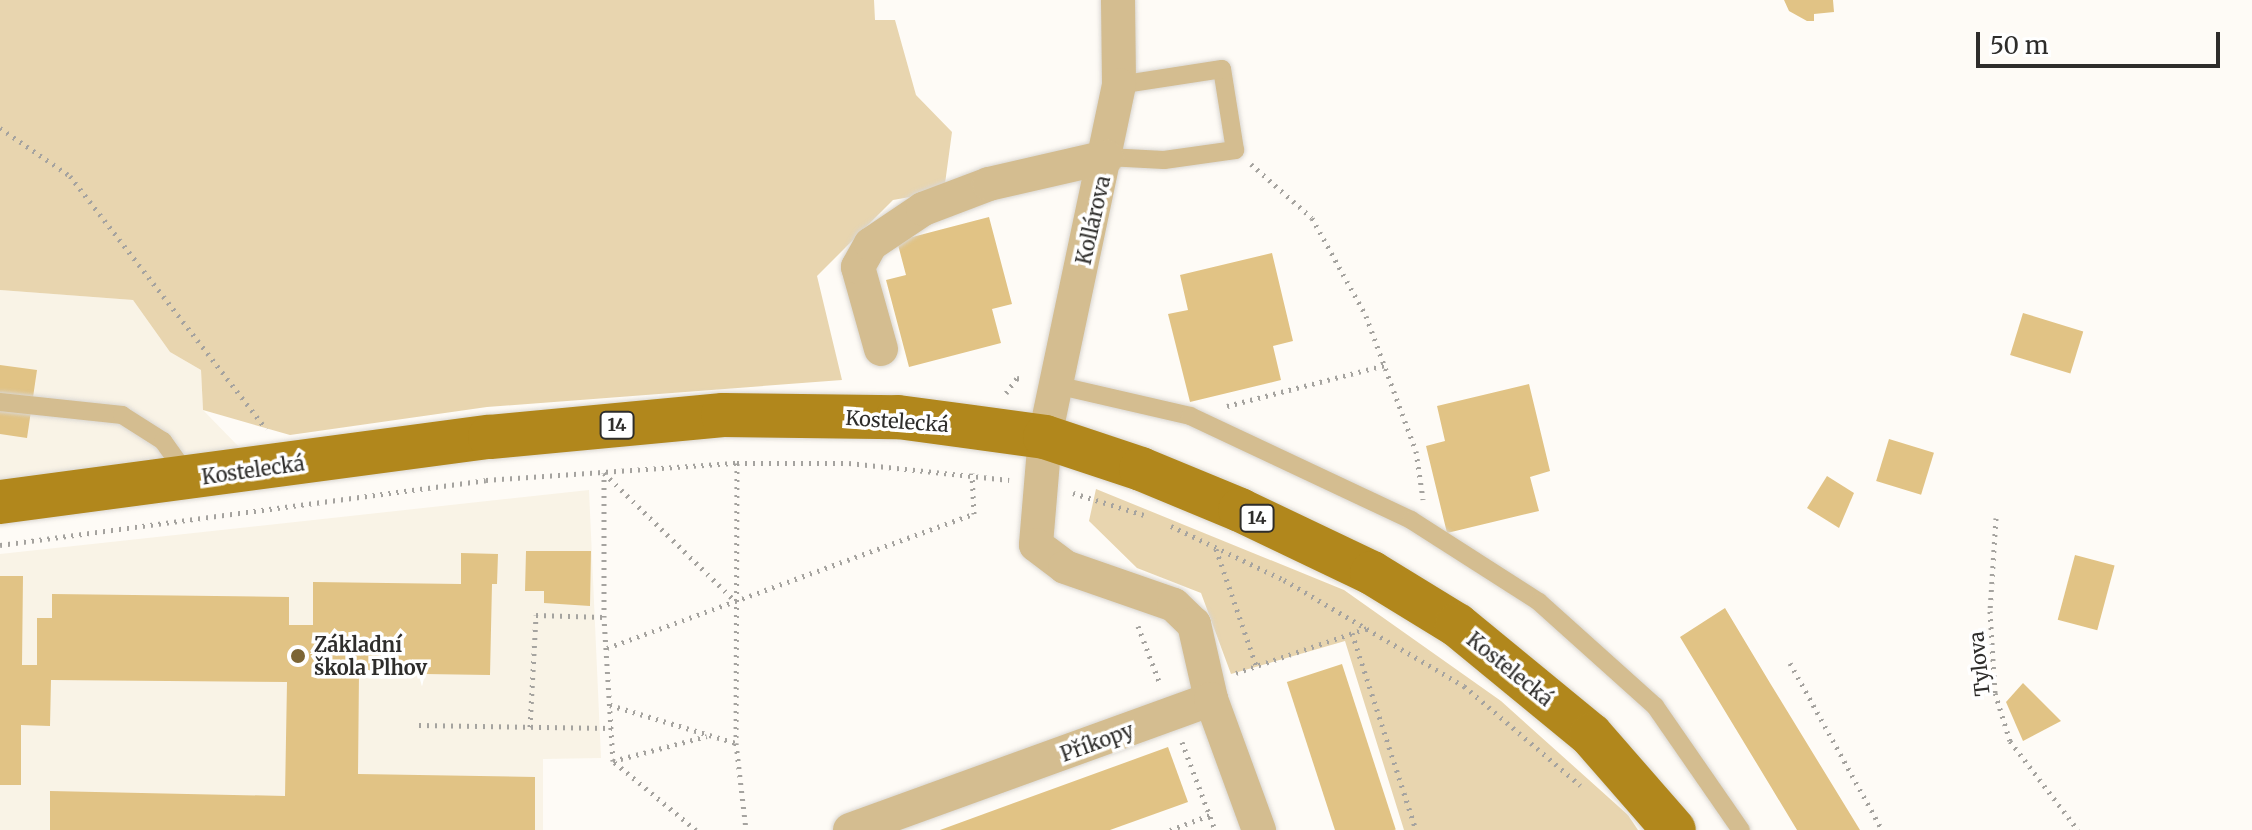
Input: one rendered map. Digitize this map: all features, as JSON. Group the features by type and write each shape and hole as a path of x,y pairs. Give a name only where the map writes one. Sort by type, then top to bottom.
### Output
{"main road":[{"name":"Kostelecká","path":"0,502 490,437 723,415 898,417 1045,437 1240,510 1372,573 1457,625 1591,735 1674,830"}],"street":[{"name":"Kollárova","path":"1118,0 1119,85 1107,157 1045,437 1036,545 1065,567 1174,605 1194,624 1210,691"},
{"path":"881,349 858,267 871,244 923,209 989,184 1107,157"},
{"path":"1210,691 1259,830"},
{"name":"Příkopy","path":"850,830 1210,691"}],"lane":[{"path":"1107,157 1164,160 1235,150 1222,69 1119,85"},
{"path":"1056,385 1190,416 1428,531 1539,602 1655,706 1741,830"},
{"path":"0,402 122,415 163,441 190,479"}],"path":[{"path":"0,128 70,176 294,464"},
{"path":"1235,150 1312,218 1366,316 1416,451 1428,531"},
{"path":"1190,416 1385,365"},
{"path":"607,648 974,514 972,475 988,395 1002,395 1017,378 1056,385"},
{"path":"737,463 734,600 736,743 746,830"},
{"path":"0,545 486,480 737,463 849,463 1016,480"},
{"path":"604,473 734,600"},
{"path":"604,473 604,617 613,761 696,830"},
{"path":"1064,490 1156,518"},
{"name":"Tylova","path":"1996,518 1990,611 1995,693 2010,741 2078,830"},
{"path":"1168,524 1370,627 1464,686 1593,797"},
{"path":"1216,549 1256,665"},
{"path":"530,727 536,615 604,617"},
{"path":"1210,691 1256,665 1370,627"},
{"path":"1352,633 1416,830"},
{"path":"1790,663 1882,830"},
{"path":"610,705 736,743"},
{"path":"419,725 612,728"},
{"path":"613,761 708,735"},
{"path":"1170,830 1210,815"}],"shaded area":[{"path":"0,0 874,0 875,20 895,20 916,95 952,132 944,191 893,200 817,276 842,380 487,407 290,435 203,410 201,370 170,352 133,300 0,290"},
{"path":"0,290 133,300 170,352 201,370 203,410 240,448 0,480"},
{"path":"1096,489 1344,590 1501,701 1628,815 1638,830 1404,830 1345,641 1231,674 1201,593 1137,568 1089,521"},
{"name":"Základní škola Plhov","path":"589,490 601,758 543,759 543,830 0,830 0,554"}],"building":[{"path":"1784,0 1833,0 1834,12 1814,14 1814,21 1807,21 1789,11"},
{"path":"989,217 1012,304 992,309 1001,343 909,367 886,280 906,275 897,241"},
{"path":"1272,253 1293,341 1273,346 1281,380 1190,402 1168,314 1188,310 1180,275"},
{"path":"2023,313 2083,331 2070,373 2010,355"},
{"path":"0,365 37,370 27,438 0,434"},
{"path":"1529,384 1550,471 1530,477 1539,511 1447,533 1426,446 1445,441 1437,406"},
{"path":"1889,439 1934,453 1921,495 1876,481"},
{"path":"1827,476 1854,493 1839,528 1807,508"},
{"path":"526,551 591,551 590,606 544,603 544,591 525,591"},
{"path":"461,553 498,554 497,584 492,584 490,675 359,673 358,774 535,777 535,830 50,830 50,791 285,796 287,682 51,680 50,726 21,725 21,785 0,785 0,576 23,576 22,665 37,665 37,618 52,618 52,594 289,597 289,625 313,625 313,582 461,584"},
{"path":"2075,555 2115,566 2097,630 2058,620"},
{"path":"1725,608 1860,830 1797,830 1680,637"},
{"path":"1342,664 1396,829 1335,830 1287,682"},
{"path":"2023,683 2061,721 2023,741 2006,702"},
{"path":"1168,747 1188,802 1110,830 940,830"}],"place":[{"name":"Základní škola Plhov","path":"298,656"}]}
